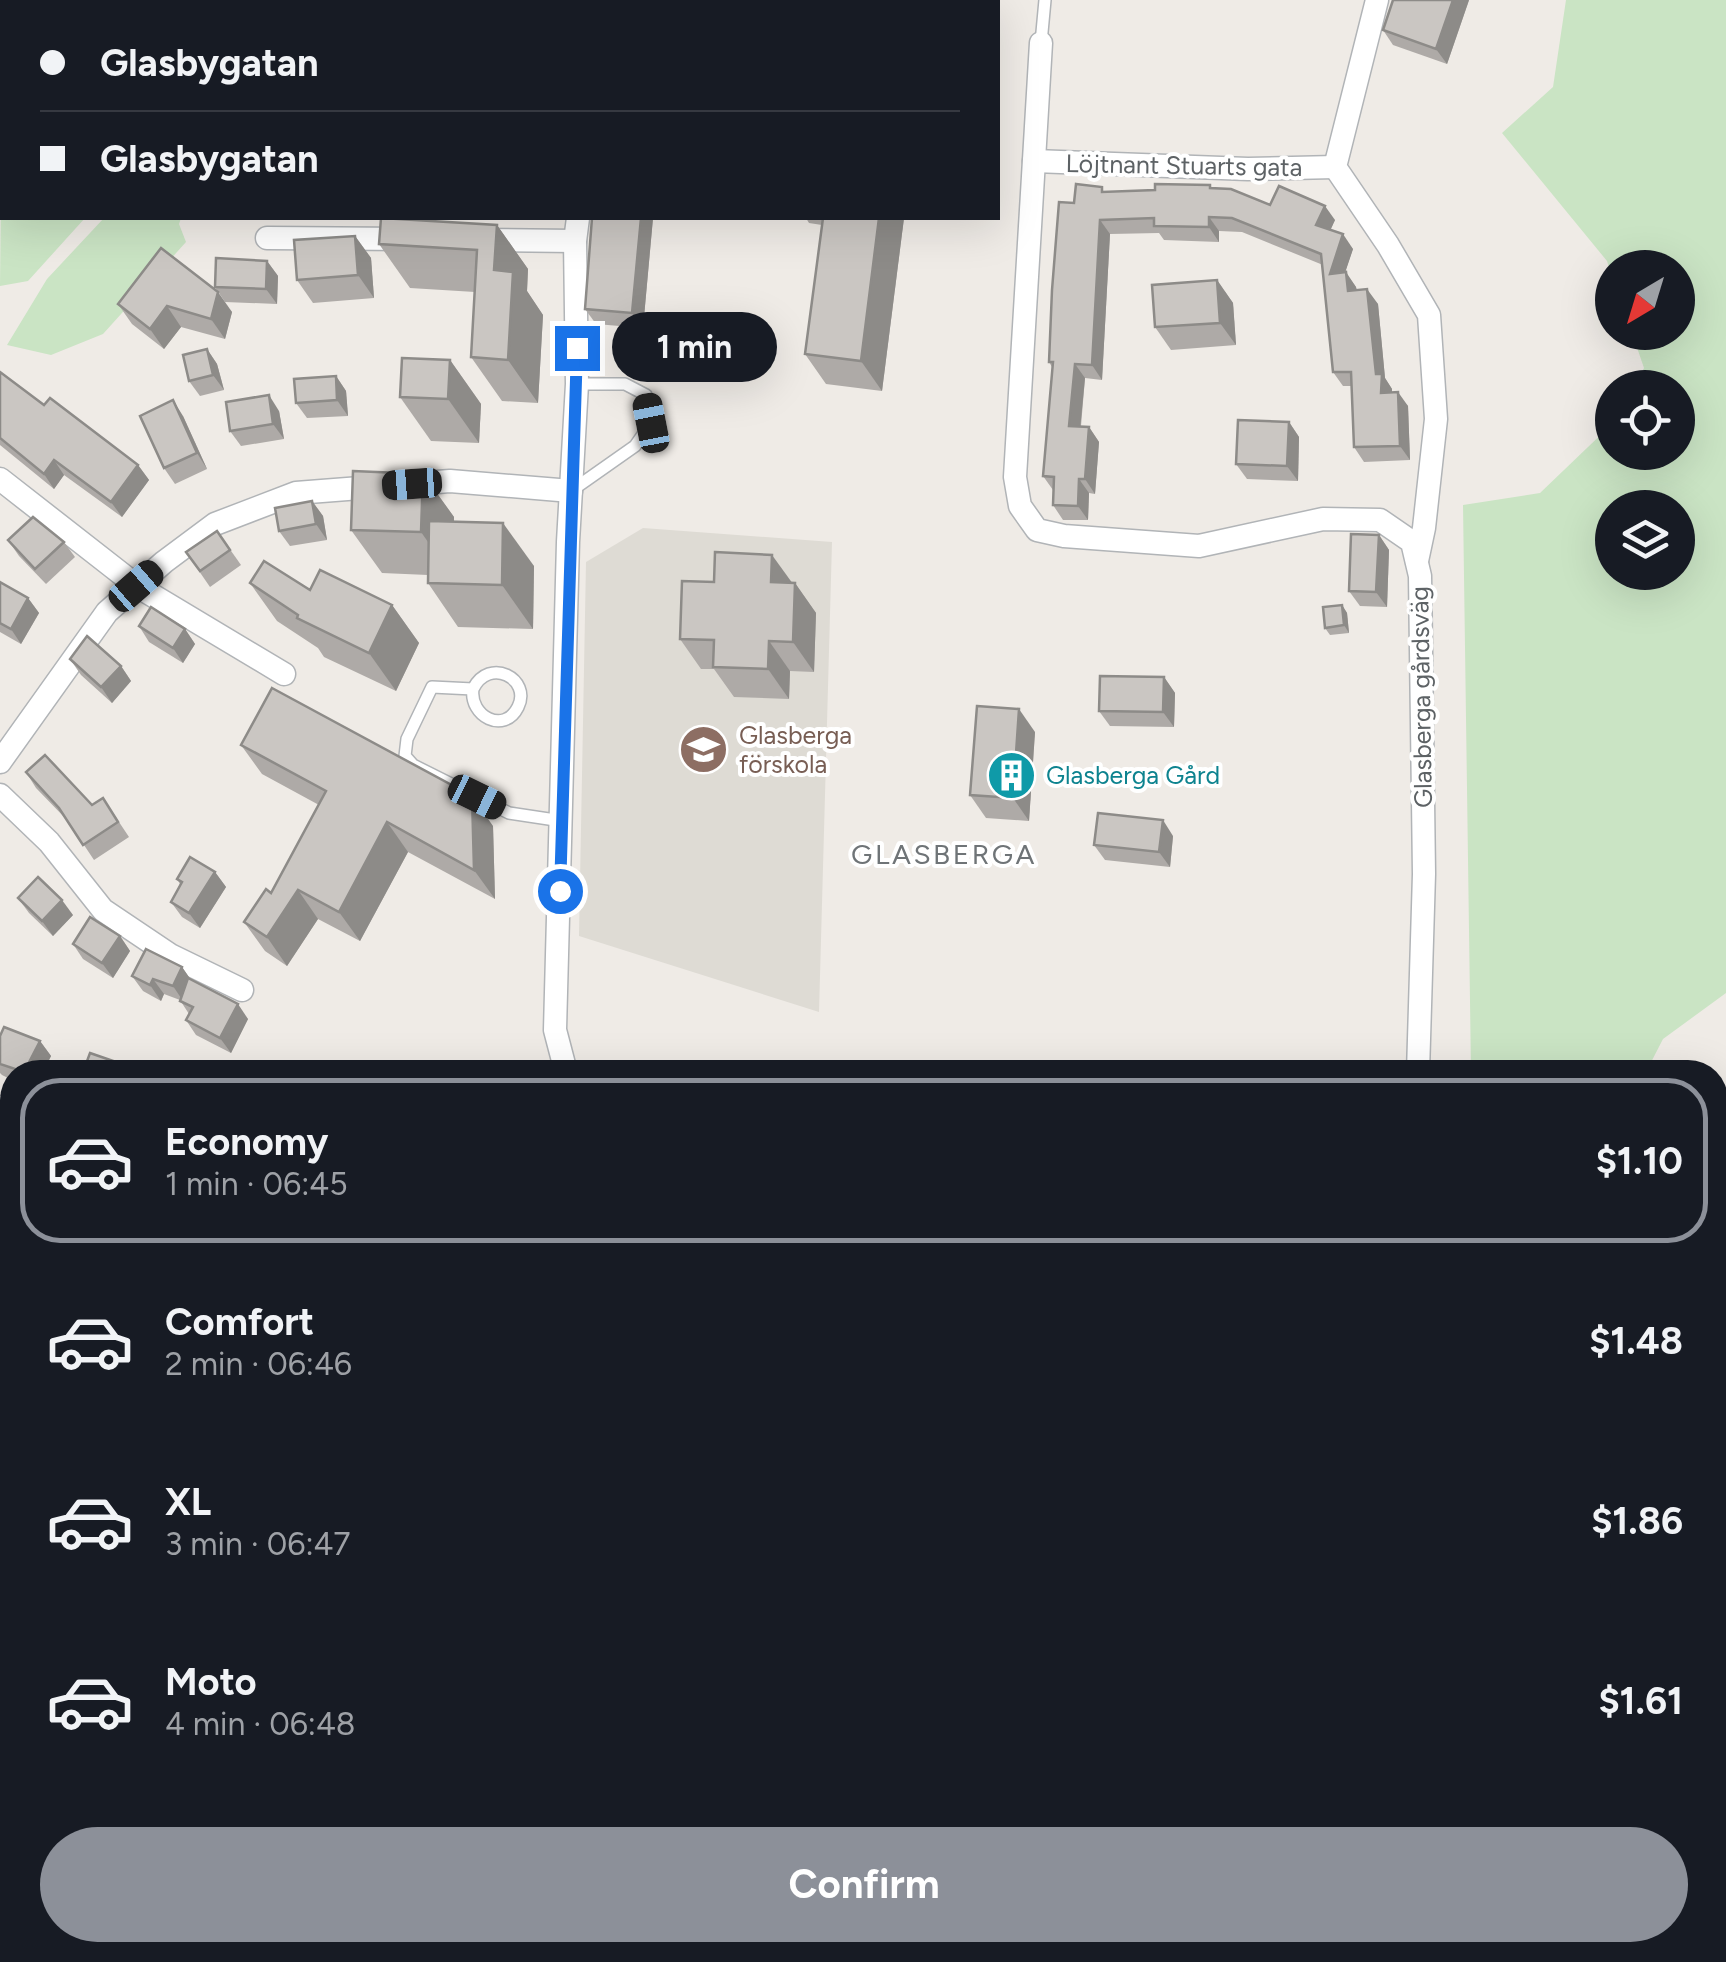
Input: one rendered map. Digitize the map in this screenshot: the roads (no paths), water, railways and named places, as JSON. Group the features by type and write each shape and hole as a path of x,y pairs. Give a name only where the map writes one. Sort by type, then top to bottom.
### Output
{"street":[{"name":"Löjtnant Stuarts gata","path":"1377,0 1335,167 1429,315 1436,419 1417,562"},
{"name":"Glasberga gårdsväg","path":"1041,43 1015,477 1020,506 1037,530 1064,536 1199,546 1324,519 1380,520 1412,542 1420,576 1424,854 1418,1060"},
{"name":"Löjtnant Stuarts gata","path":"1034,161 1335,167"},
{"path":"462,240 577,229 577,384 555,1030 563,1060"},
{"path":"267,238 423,239"},
{"path":"0,479 136,586 284,674"},
{"path":"0,762 107,612 215,524 296,493 450,481 571,491"},
{"path":"0,794 49,842 103,910 170,955 242,990"}],"lane":[{"path":"1041,43 1045,0"},
{"path":"571,491 635,446 651,423 646,395 625,384 577,384"},
{"path":"504,674 520,691 518,706 507,718 484,718 473,706 473,689 482,677 504,674"},
{"path":"473,689 432,687 407,739 405,756 413,765 510,813 562,822"}],"place":[{"name":"Glasberga förskola","path":"704,749"},
{"name":"Glasberga Gård","path":"1011,775"}],"district":[{"name":"GLASBERGA","path":"944,854"}]}
